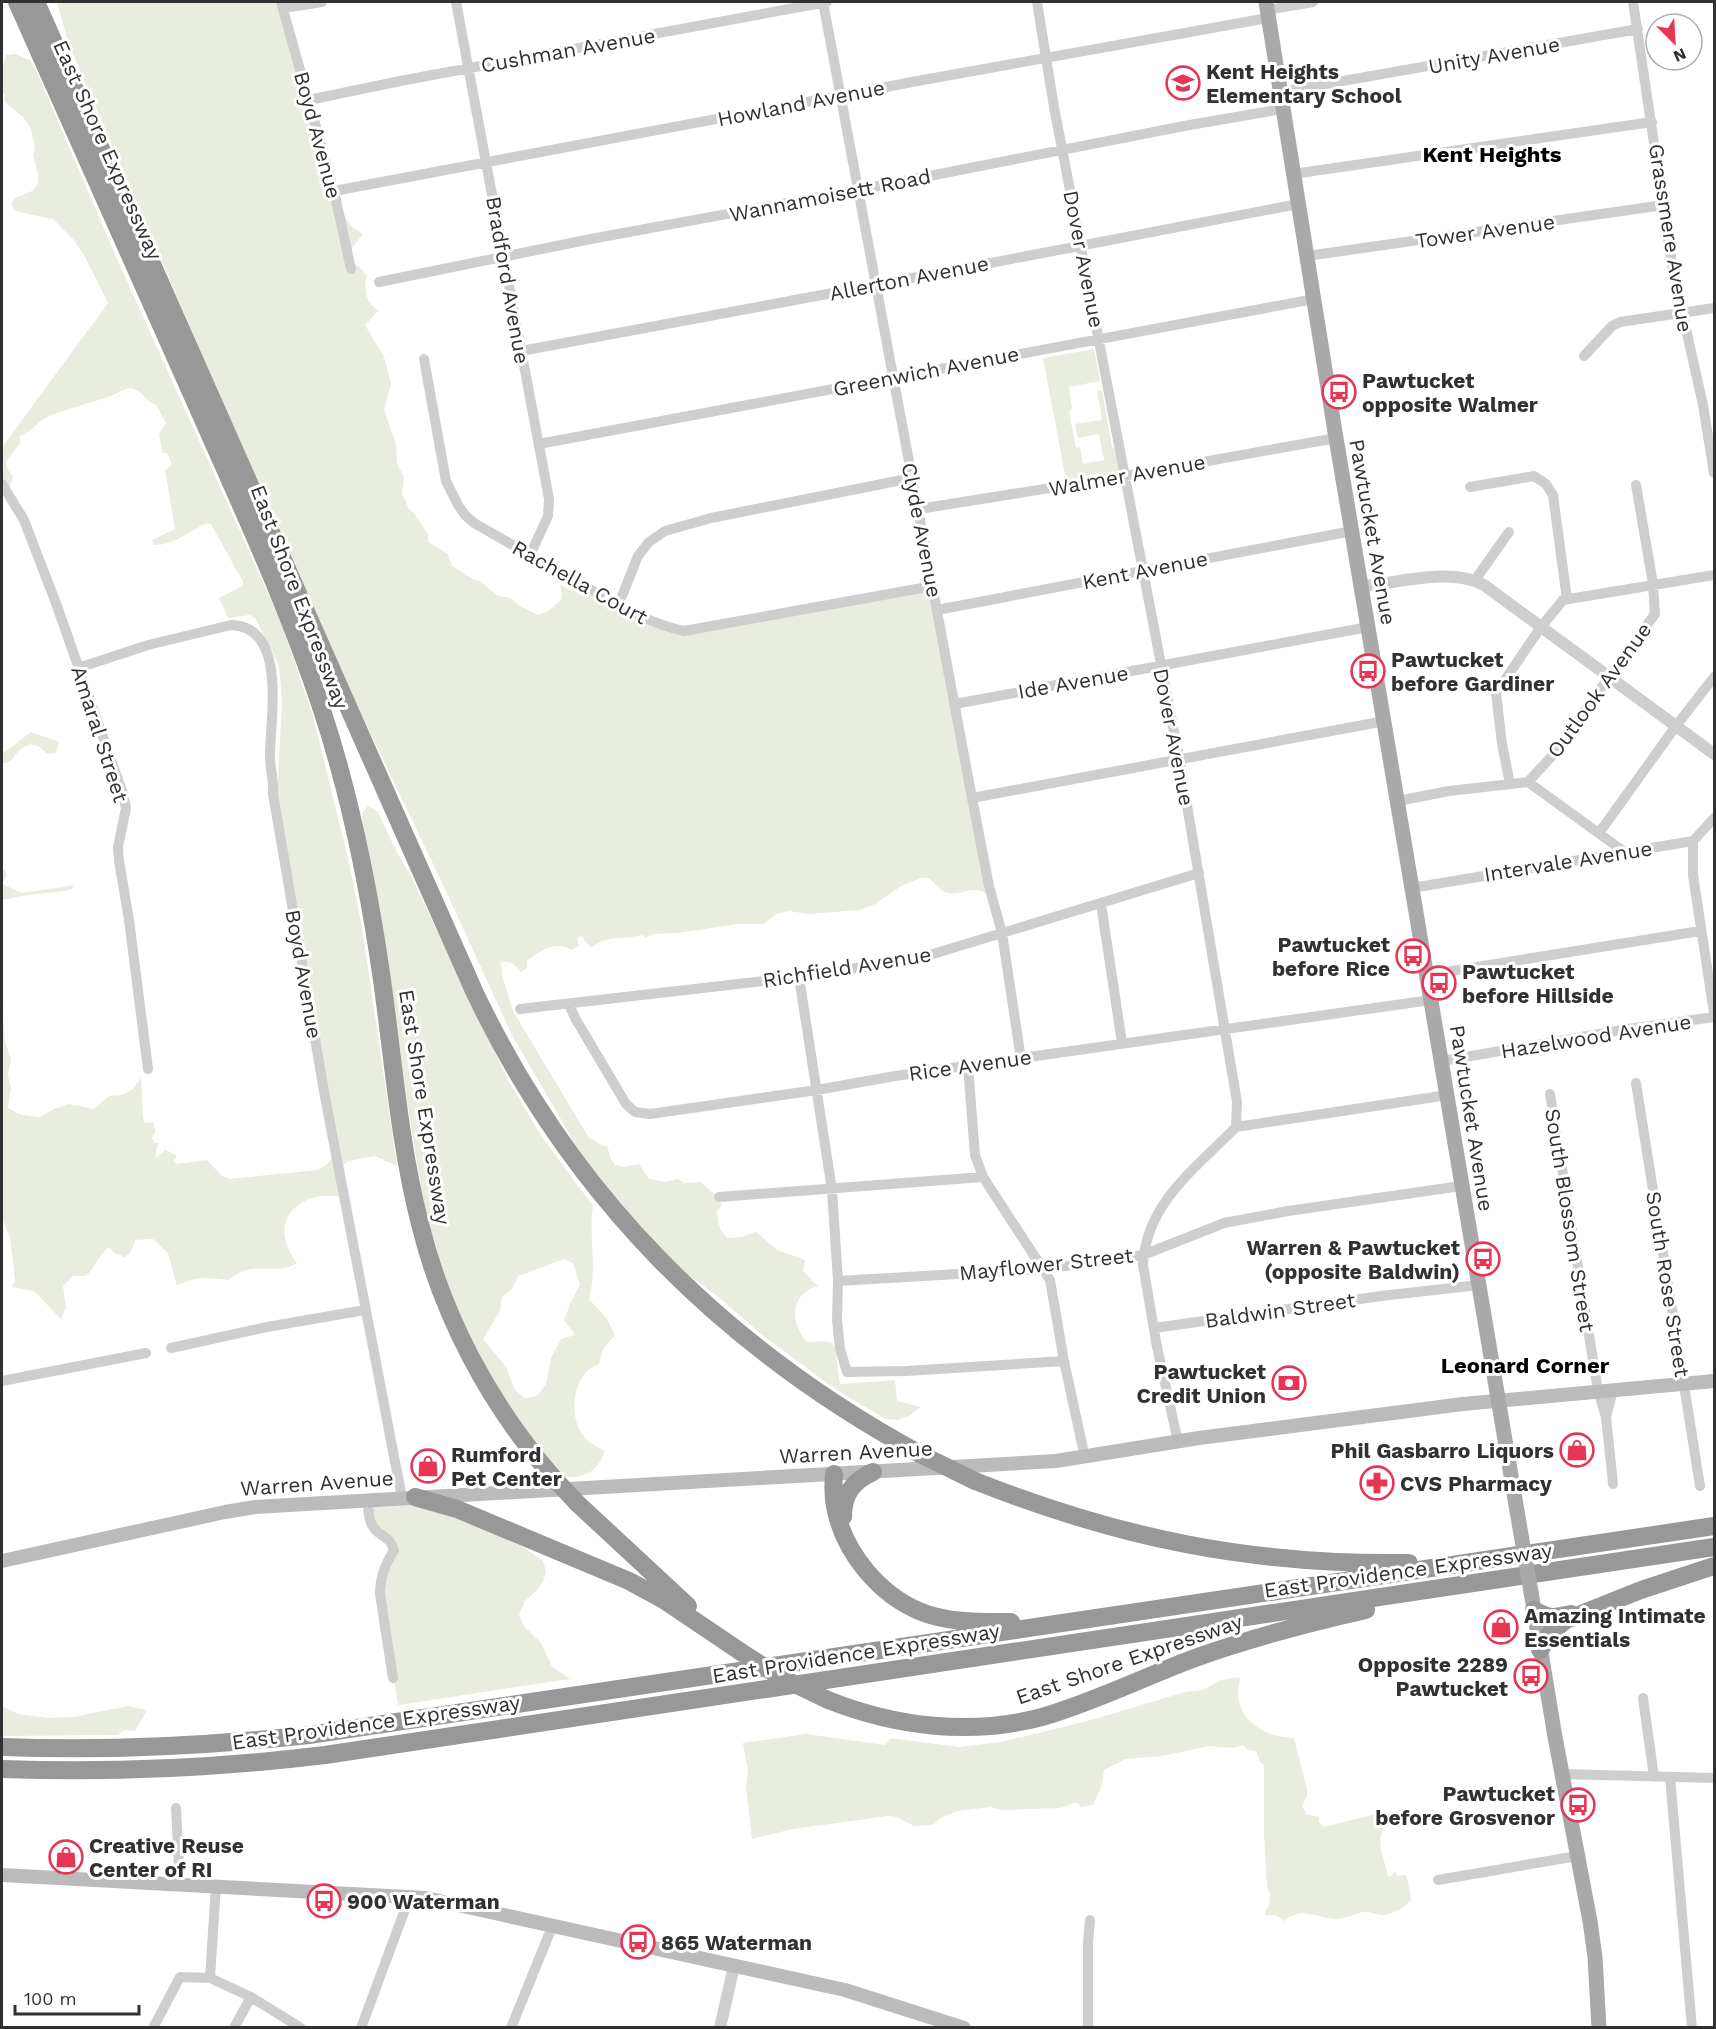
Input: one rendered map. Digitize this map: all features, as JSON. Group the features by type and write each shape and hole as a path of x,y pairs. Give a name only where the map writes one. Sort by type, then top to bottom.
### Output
{"highway":[{"name":"East Shore Expressway","path":"17,2 255,537 303,655 339,768 362,864 378,953 414,1201 428,1252 448,1310 477,1368 512,1425 551,1475 577,1503 741,1652 782,1678 828,1700 874,1715 913,1724 959,1727 1014,1723 1059,1712 1196,1658 1270,1634 1304,1624 1511,1577"},
{"name":"East Shore Expressway","path":"36,2 487,1018 532,1098 575,1161 654,1255 708,1307 795,1377 839,1407 920,1454 975,1481 1052,1510 1103,1526 1223,1552 1330,1562 1480,1561"},
{"path":"46,2 64,65"},
{"path":"844,1534 843,1507 847,1493 854,1483 873,1472"},
{"path":"834,1474 835,1509 844,1534 858,1560 888,1591 919,1611 941,1618 971,1622 1084,1620"},
{"path":"408,1498 457,1509 634,1584 664,1600 741,1652"},
{"name":"East Providence Expressway","path":"2,1747 140,1748 301,1736 1714,1526"},
{"name":"East Providence Expressway","path":"2,1769 157,1769 325,1755 1714,1547"},
{"path":"1540,1650 1557,1626 1650,1587 1714,1566"},
{"path":"1532,1601 1545,1616 1554,1618 1599,1607"}],"main road":[{"name":"Pawtucket Avenue","path":"1267,10 1336,438 1448,1095 1461,1185 1500,1400 1540,1650 1578,1856 1594,1957 1599,2028"},
{"name":"Warren Avenue","path":"2,1561 241,1509 1034,1463 1085,1458 1178,1442 1500,1400 1714,1381"},
{"path":"2,1875 410,1896 437,1900 845,1990 964,2028"}],"street":[{"path":"283,5 322,2"},
{"name":"Bradford Avenue","path":"456,2 549,499 548,516 530,555"},
{"name":"Cushman Avenue","path":"309,100 825,2"},
{"name":"Clyde Avenue","path":"825,2 972,798 989,886 1002,933 1021,1059"},
{"name":"Dover Avenue","path":"1037,2 1063,151 1179,758 1238,1102 1236,1127"},
{"name":"Howland Avenue","path":"334,191 1046,58 1313,2"},
{"name":"Grassmere Avenue","path":"1633,2 1682,314 1703,405 1714,473"},
{"name":"Boyd Avenue","path":"283,5 334,191 351,269"},
{"name":"Unity Avenue","path":"1280,92 1638,29"},
{"name":"Wannamoisett Road","path":"379,282 596,238 1282,109"},
{"path":"1293,174 1652,122"},
{"name":"Allerton Avenue","path":"521,351 1298,204"},
{"name":"Tower Avenue","path":"1307,256 1664,205"},
{"name":"Greenwich Avenue","path":"539,444 1314,299"},
{"path":"1584,356 1612,326 1620,322 1714,308"},
{"name":"Rachella Court","path":"424,358 446,481 465,515 474,523 618,606 662,626 684,631 933,586"},
{"name":"Walmer Avenue","path":"919,509 1125,476 1336,438"},
{"path":"1470,488 1534,476 1546,484 1553,495 1568,599"},
{"path":"618,606 638,556 649,542 665,531 711,518 912,478"},
{"name":"Amaral Street","path":"2,484 24,520 57,606 123,794 126,808 118,847 148,1069"},
{"name":"Outlook Avenue","path":"1528,782 1551,757 1655,614 1653,584 1636,485"},
{"name":"Kent Avenue","path":"937,610 1352,531"},
{"path":"1475,580 1509,532"},
{"path":"1362,586 1448,575 1475,580 1714,754"},
{"path":"1510,784 1502,744 1496,693 1541,627 1563,600 1714,575"},
{"name":"Boyd Avenue","path":"78,668 148,645 231,625 243,625 253,630 262,641 268,655 272,674 270,757 273,794 325,1097 365,1310 408,1498"},
{"name":"Ide Avenue","path":"955,704 1368,627"},
{"path":"1599,833 1714,677"},
{"path":"972,798 1385,721"},
{"path":"1398,801 1449,791 1528,782 1626,853"},
{"path":"1714,818 1693,841 1693,875 1714,1015"},
{"name":"Intervale Avenue","path":"1412,888 1693,841"},
{"name":"Richfield Avenue","path":"520,1009 799,977 901,962 1199,873"},
{"path":"1101,904 1122,1043"},
{"path":"1427,975 1700,931"},
{"path":"799,977 832,1190 838,1281 837,1320 840,1349 847,1372 906,1371 1064,1361"},
{"name":"Rice Avenue","path":"568,1004 626,1104 635,1112 651,1114 817,1090 895,1076 1431,1000"},
{"name":"Hazelwood Avenue","path":"1442,1061 1714,1015"},
{"path":"968,1066 975,1155 984,1177 1050,1280 1064,1361 1085,1458"},
{"name":"South Rose Street","path":"1636,1083 1700,1486"},
{"name":"South Blossom Street","path":"1550,1094 1598,1391 1606,1417 1613,1484"},
{"path":"1178,1442 1143,1265 1143,1255 1154,1220 1167,1197 1236,1127 1448,1095"},
{"path":"719,1197 984,1177"},
{"name":"Mayflower Street","path":"838,1281 1044,1269 1143,1255 1224,1223 1461,1185"},
{"name":"Baldwin Street","path":"1154,1328 1381,1296 1479,1286"},
{"path":"171,1348 267,1327 365,1310"},
{"path":"2,1381 146,1353"},
{"name":"South Blossom Street","path":"1606,1417 1613,1390"},
{"path":"368,1500 370,1523 376,1531 386,1536 394,1550 384,1565 380,1594 393,1678"},
{"path":"1643,1698 1654,1777"},
{"path":"1562,1774 1714,1778"},
{"path":"1670,1777 1692,2028"},
{"path":"176,1808 180,1884"},
{"path":"1438,1880 1578,1856"},
{"path":"210,1978 216,1886"},
{"path":"361,2028 410,1896"},
{"path":"1088,2028 1090,1920"},
{"path":"511,2028 552,1927"},
{"path":"720,2028 734,1966"},
{"path":"153,2028 180,1977 210,1978 251,1996 301,2028"},
{"path":"234,2028 251,1996"}],"shaded area":[{"path":"57,2 284,2 344,216 353,228 363,234 350,251 352,261 367,275 365,285 368,300 379,310 365,325 384,357 391,383 384,410 396,444 397,464 404,477 402,494 409,509 428,534 428,542 448,554 452,566 480,581 498,596 511,598 518,605 538,615 547,612 561,600 561,585 579,592 580,588 682,635 928,587 990,889 985,893 974,890 948,893 941,890 929,878 921,878 901,886 875,904 860,910 809,914 789,911 776,914 764,924 739,924 653,934 645,938 643,935 616,938 603,941 591,948 581,936 577,938 579,946 571,950 554,946 537,953 527,961 527,968 521,972 515,965 501,963 502,975 513,1011 589,1138 607,1146 615,1165 625,1167 639,1164 649,1179 666,1182 678,1179 684,1183 701,1182 722,1205 717,1211 718,1219 727,1238 742,1237 756,1232 777,1250 805,1260 803,1271 818,1286 802,1295 796,1309 797,1325 806,1341 832,1343 840,1384 895,1380 897,1401 921,1407 909,1416 898,1420 886,1419 838,1391 762,1335 716,1295 684,1272 626,1211 578,1149 512,1035 337,663 68,42"},
{"path":"15,54 30,60 37,72 113,250 281,622 313,716 348,858 362,927 397,1166 375,1156 348,1161 341,1166 341,1197 311,1198 291,1212 286,1223 285,1235 288,1249 297,1263 289,1267 247,1270 229,1280 196,1279 177,1286 168,1253 153,1239 135,1240 128,1255 123,1258 108,1247 86,1276 73,1276 63,1286 66,1308 61,1319 34,1291 12,1287 15,1280 10,1237 2,1218 2,1007 5,1041 11,1059 8,1075 11,1087 8,1108 22,1115 40,1117 69,1104 94,1109 109,1096 122,1095 133,1089 141,1078 143,1118 145,1123 153,1122 155,1132 151,1138 155,1143 159,1143 156,1158 164,1152 164,1149 176,1155 173,1160 176,1164 207,1160 222,1176 230,1179 317,1170 332,1158 277,798 282,702 279,665 255,618 250,615 228,618 219,598 243,586 243,582 211,524 207,523 168,543 154,545 152,540 175,529 165,470 172,465 167,453 163,453 159,434 166,423 156,405 132,388 59,412 42,420 20,436 20,443 6,461 7,468 13,477 9,489 2,484 3,446 108,303 84,255 73,239 52,219 15,211 11,204 15,198 32,191 38,184 33,155 35,147 30,127 23,117 5,102 5,94 2,91 2,71 6,55"},
{"path":"1094,349 1100,381 1069,387 1072,408 1069,412 1076,448 1080,447 1083,464 1104,460 1099,434 1078,438 1075,424 1102,420 1097,390 1102,390 1112,447 1119,470 1117,474 1066,480 1043,358"},
{"path":"31,732 59,742 56,753 46,754 37,746 27,746 19,751 11,761 2,764 2,754"},
{"path":"368,806 378,812 508,1080 542,1137 593,1206 593,1275 589,1299 607,1319 615,1335 603,1349 599,1364 588,1370 582,1378 575,1395 575,1414 580,1431 592,1444 605,1451 594,1469 584,1475 562,1477 498,1393 471,1349 430,1243 362,813","holes":["564,1259 573,1263 580,1285 564,1320 575,1335 561,1339 551,1358 546,1384 537,1396 525,1398 515,1390 506,1367 483,1339 500,1311 502,1297 512,1289 518,1276"]},
{"path":"2,868 7,875 2,884"},
{"path":"2,884 22,893 75,885 65,891 2,900"},
{"path":"414,1496 525,1548 543,1561 546,1571 544,1579 538,1589 525,1601 519,1615 524,1626 541,1643 552,1667 570,1679 398,1705 381,1595 395,1551 375,1524 371,1498"},
{"path":"1239,1677 1239,1703 1250,1722 1270,1733 1294,1738 1307,1789 1307,1796 1302,1806 1306,1814 1319,1817 1319,1822 1324,1827 1380,1813 1385,1824 1380,1838 1381,1850 1388,1876 1391,1876 1394,1871 1398,1876 1407,1877 1411,1900 1405,1906 1386,1914 1364,1912 1337,1919 1303,1913 1291,1916 1284,1921 1275,1915 1265,1915 1270,1895 1267,1886 1264,1835 1264,1765 1260,1762 1256,1751 1248,1750 1243,1745 1234,1748 1209,1746 1162,1756 1126,1759 1104,1770 1102,1785 1093,1805 1081,1807 1077,1802 1060,1808 1001,1810 991,1807 957,1811 941,1818 933,1825 914,1826 897,1817 888,1816 793,1829 752,1839 746,1787 748,1771 743,1743 806,1734 885,1745 890,1738 959,1747 1002,1742 1095,1719 1185,1692 1203,1690 1221,1680"},
{"path":"2,1706 18,1714 49,1718 73,1717 128,1706 147,1710 135,1731 123,1730 118,1735 2,1736"}],"place":[{"name":"Kent Heights Elementary School","path":"1183,83"},
{"name":"Pawtucket opposite Walmer","path":"1339,392"},
{"name":"Pawtucket before Gardiner","path":"1368,671"},
{"name":"Pawtucket before Rice","path":"1413,956"},
{"name":"Pawtucket before Hillside","path":"1439,983"},
{"name":"Warren & Pawtucket (opposite Baldwin)","path":"1483,1259"},
{"name":"Pawtucket Credit Union","path":"1289,1383"},
{"name":"Phil Gasbarro Liquors","path":"1577,1450"},
{"name":"Rumford Pet Center","path":"428,1466"},
{"name":"CVS Pharmacy","path":"1377,1483"},
{"name":"Amazing Intimate Essentials","path":"1501,1627"},
{"name":"Opposite 2289 Pawtucket","path":"1531,1676"},
{"name":"Pawtucket before Grosvenor","path":"1578,1805"},
{"name":"Creative Reuse Center of RI","path":"66,1857"},
{"name":"900 Waterman","path":"324,1901"},
{"name":"865 Waterman","path":"638,1942"}],"district":[{"name":"Kent Heights","path":"1492,154"},
{"name":"Leonard Corner","path":"1525,1365"}]}
